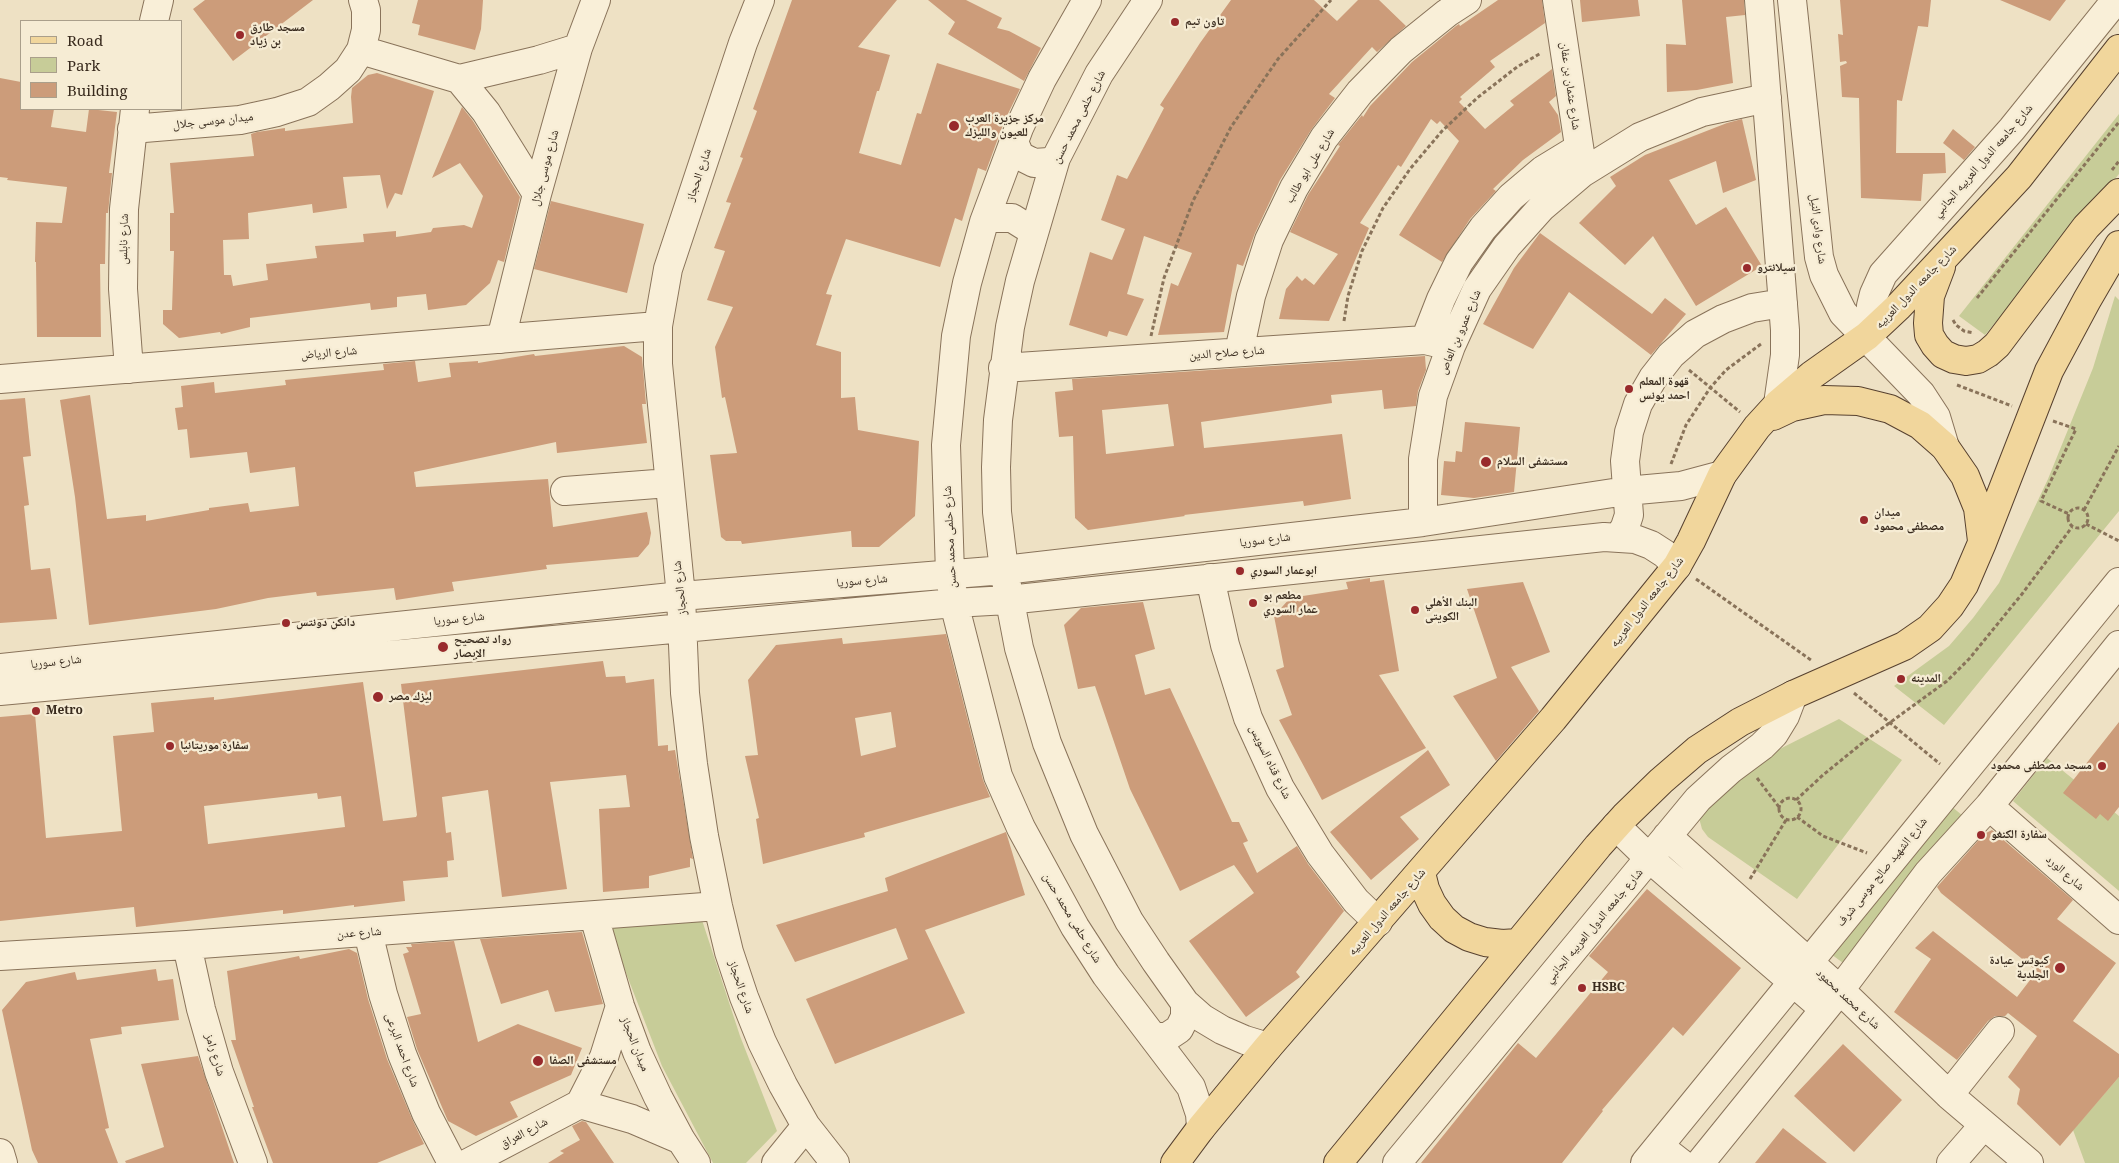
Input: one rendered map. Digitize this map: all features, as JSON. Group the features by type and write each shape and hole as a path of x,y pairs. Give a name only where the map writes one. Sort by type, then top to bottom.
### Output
{"main road":[{"name":"شارع جامعه الدول العربيه","path":"1175,1163 1201,1128 1268,1047 1553,719 1677,566 1722,475 1765,417 1812,375 1870,333 1900,306 2019,178 2119,49"},
{"path":"1952,251 1940,269 1930,296 1929,335 1943,354 1954,359 1966,361 1978,359 1997,344 2086,227 2113,185"},
{"path":"1338,1163 1616,826 1661,781 1697,750 1740,722 1793,695 1904,646 1930,628 1950,606 1964,585 1982,543 2049,370 2115,260"},
{"path":"1765,417 1792,407 1824,400 1858,401 1890,409 1920,425 1945,447 1965,476 1978,508 1982,543"},
{"path":"1421,873 1424,889 1432,904 1442,918 1454,929 1469,937 1485,942 1518,943"}],"street":[{"path":"154,20 159,0"},
{"name":"ميدان موسى جلال","path":"134,119 240,120 278,112 308,102 348,70 361,50 366,30 366,10 363,0"},
{"name":"شارع موسى جلال","path":"501,339 537,194 578,48 596,0"},
{"name":"شارع الحجاز","path":"760,0 743,43 668,269 658,326 658,364 684,628 685,693 704,836 718,906 729,952 751,1015 783,1085 806,1126 834,1163"},
{"name":"شارع حلمى محمد حسن","path":"1087,0 1042,79 1014,142 984,222 967,283 956,336 946,446 950,574 954,603 998,776 1021,828 1076,927 1106,975 1191,1088 1198,1107 1201,1128"},
{"name":"شارع حلمى محمد حسن","path":"1148,0 1099,74 1056,158 1016,299 1003,368 998,420 996,467 1004,570 1008,600 1031,696 1050,752 1080,825 1129,921 1184,1003 1202,1018 1222,1030 1268,1047"},
{"name":"شارع على ابو طالب","path":"1239,352 1251,296 1269,240 1294,188 1324,138 1360,92 1401,50 1447,13 1467,0"},
{"name":"شارع عثمان بن عفان","path":"1557,0 1581,160"},
{"path":"1759,0 1785,330 1784,363 1765,417"},
{"name":"شارع وادى النيل","path":"1792,0 1819,257 1824,276 1840,306 1870,333 1921,394 1936,417 1945,447"},
{"name":"شارع جامعه الدول العربيه الجانبي","path":"1870,333 1871,306 1883,274 2012,129 2116,0"},
{"path":"361,50 459,79 539,60 578,48"},
{"path":"459,79 486,112 537,194"},
{"name":"شارع عمرو بن العاص","path":"1424,522 1423,459 1434,396 1451,346 1477,289 1507,246 1581,160 1702,112 1767,98"},
{"name":"شارع نابلس","path":"129,369 123,289 124,209 134,119"},
{"path":"1014,142 1020,156 1034,163 1049,162 1056,158"},
{"path":"1425,340 1440,299 1459,262 1483,228 1511,197 1543,170 1581,160"},
{"path":"984,222 1002,217 1012,218 1028,228 1033,235"},
{"path":"1781,268 1806,267 1819,257"},
{"path":"1618,537 1625,527 1629,515 1625,461 1629,432 1638,404 1653,378 1671,355 1695,334 1722,319 1752,308 1783,303"},
{"name":"شارع الرياض","path":"0,379 658,326"},
{"name":"شارع صلاح الدين","path":"1003,368 1340,344 1425,340 1451,346"},
{"name":"شارع سوريا","path":"0,691 152,664 681,596 1004,570 1424,522 1626,491 1681,486 1722,475"},
{"path":"565,491 669,483"},
{"name":"شارع سوريا","path":"0,668 152,664 684,628 954,603 1008,600 1604,537 1635,539 1651,545 1665,554 1677,566"},
{"name":"شارع قناه السويس","path":"1210,578 1224,645 1248,718 1280,788 1320,854 1356,900 1378,922"},
{"name":"شارع الشهيد صالح موسى شرف","path":"1652,1154 2119,582"},
{"path":"1700,1163 1832,1000 1928,873 1989,806 2119,645"},
{"name":"شارع جامعه الدول العربيه الجانبي","path":"1397,1163 1698,799 1730,768 1744,760 1774,734 1785,716 1793,695"},
{"name":"شارع الورد","path":"1989,806 2119,920"},
{"name":"شارع محمد محمود","path":"1616,826 1650,859 1801,972 1832,1000 2029,1163"},
{"name":"شارع محمد محمود","path":"1667,836 1738,899 1801,972"},
{"name":"شارع عدن","path":"0,956 187,945 718,906"},
{"name":"ميدان الحجاز","path":"594,916 620,1006 654,1088 681,1140 696,1163"},
{"name":"شارع احمد البرعى","path":"368,932 383,994 402,1054 426,1113 452,1163"},
{"name":"شارع رامز","path":"187,945 201,1009 219,1072 253,1163"},
{"path":"1152,1037 1167,1037 1179,1030 1185,1017 1184,1003"},
{"path":"620,1006 604,1057 580,1104 632,1119 681,1140"},
{"path":"1949,1095 2000,1031"},
{"name":"شارع العراق","path":"468,1163 580,1104"},
{"path":"1951,1163 1984,1125"},
{"path":"776,1163 806,1126"},
{"path":"0,1153 3,1163"},
{"path":"1652,1154 1681,1163"}],"path":[{"path":"1146,359 1164,278 1193,201 1231,127 1278,59 1331,0"},
{"path":"1340,344 1348,296 1362,251 1383,208 1410,168 1442,131 1477,98 1517,67 1563,40"},
{"path":"1977,298 2119,122"},
{"path":"2113,185 2119,161"},
{"path":"1951,316 1956,325 1964,331 1974,333 1983,331"},
{"path":"1665,488 1670,466 1680,438 1697,406 1710,388 1745,354 1785,330"},
{"path":"1671,355 1710,388 1765,417"},
{"path":"1949,381 1971,392 2076,429 2041,501 2069,514"},
{"path":"2084,510 2119,446"},
{"path":"2069,514 2078,508 2084,510 2087,514 2086,524"},
{"path":"2069,514 2072,527"},
{"path":"2072,527 2077,528 2086,524"},
{"path":"2086,524 2119,542"},
{"path":"1779,807 1786,799 1796,800 1852,751 1947,680 1963,664 2022,594 2072,527"},
{"path":"1744,760 1779,807 1780,814 1786,820"},
{"path":"1786,820 1797,817 1801,809 1796,800"},
{"path":"1797,817 1823,836 1890,863"},
{"path":"1738,899 1786,820"}],"green space":[{"path":"2119,114 2119,174 1985,335 1959,316"},
{"path":"2115,296 2119,300 2119,511 1944,725 1894,686 1949,646 1999,583 2048,479 2093,368"},
{"path":"1839,719 1902,760 1797,899 1708,837 1702,829 1699,818 1705,801 1756,761"},
{"path":"2047,758 2119,816 2119,891 2013,801"},
{"path":"1945,801 1969,821 1850,968 1824,949"},
{"path":"700,914 740,1036 777,1131 746,1163 713,1163 662,1066 609,929"},
{"path":"2119,1077 2119,1163 2085,1163 2073,1130"}],"building":[{"name":"مسجد طارق بن زياد","path":"205,0 313,0 233,61 193,9"},
{"path":"418,0 483,0 481,29 475,50 418,35 420,25 412,23"},
{"path":"792,0 897,0 858,47 890,55 879,91 877,91 859,153 901,165 917,113 921,114 937,63 1020,89 1004,122 986,171 978,168 962,221 955,218 940,267 846,239 826,294 832,295 816,345 841,352 841,398 855,397 858,430 919,441 915,516 879,547 852,547 851,531 742,544 741,541 726,541 721,537 710,455 737,453 725,397 722,398 715,347 733,307 707,300 725,251 714,248 731,203 726,202 743,158 740,157 757,111 753,109"},
{"path":"928,0 966,0 1002,18 997,28 1009,31 1041,48 1024,81 948,34 955,22"},
{"path":"1231,0 1314,0 1337,21 1358,0 1379,0 1406,26 1377,52 1372,47 1329,94 1335,98 1311,130 1280,180 1255,233 1243,266 1237,264 1224,332 1158,335 1171,283 1178,286 1192,253 1144,236 1127,294 1144,299 1127,336 1109,331 1107,337 1069,325 1090,252 1112,260 1125,229 1101,220 1117,175 1127,179 1164,108 1160,105 1200,43"},
{"path":"1498,0 1542,0 1545,23 1490,61 1495,67 1460,97 1462,99 1459,102 1485,129 1514,105 1510,101 1552,69 1556,96 1549,102 1558,115 1561,132 1523,160 1493,189 1496,191 1470,219 1442,262 1399,235 1459,141 1440,121 1437,124 1431,119 1401,167 1398,165 1360,223 1369,228 1329,321 1279,319 1286,289 1297,276 1302,281 1305,278 1314,285 1338,254 1290,232 1308,195 1340,146 1338,145 1362,115 1363,117 1370,106 1412,62 1456,26 1459,24 1460,26"},
{"path":"1580,0 1638,0 1640,16 1582,22"},
{"path":"1682,0 1744,0 1745,15 1726,17 1733,83 1697,90 1667,92 1666,44 1686,45"},
{"path":"1840,0 1931,0 1928,27 1918,26 1902,101 1897,100 1896,153 1945,153 1946,173 1923,174 1921,201 1861,198 1859,98 1842,97 1840,66 1847,63 1846,61 1840,62 1838,34 1843,35"},
{"path":"2000,0 2066,0 2050,21"},
{"path":"377,73 434,91 402,195 395,193 387,209 380,175 343,177 347,208 313,213 312,204 248,213 249,239 223,240 224,275 231,275 233,286 268,280 266,264 317,258 315,246 364,242 363,234 396,231 396,237 431,232 433,228 464,225 472,228 483,196 460,163 432,178 462,107 473,121 520,197 504,262 498,260 490,283 466,305 428,310 426,294 397,297 397,307 371,310 370,303 250,318 250,327 221,334 220,332 179,338 163,324 163,310 172,310 174,251 170,251 170,213 174,213 170,163 254,156 251,134 257,132 285,128 285,131 353,123 352,88 368,75"},
{"path":"0,78 20,82 20,110 54,110 51,127 86,132 89,110 117,112 109,173 112,173 108,213 106,213 105,264 100,264 101,337 37,337 36,222 62,223 67,187 7,180 8,178 0,177"},
{"path":"1742,119 1756,180 1723,193 1716,161 1669,180 1696,225 1726,207 1762,266 1696,306 1653,236 1625,265 1579,223 1616,186 1610,177 1645,155"},
{"path":"1953,129 1975,147 1964,160 1943,143"},
{"path":"551,201 644,224 627,293 534,269"},
{"path":"1540,233 1652,314 1665,298 1686,314 1651,355 1569,292 1533,349 1483,324 1514,268"},
{"path":"624,346 642,357 646,404 642,404 647,443 557,453 556,442 414,472 416,487 548,479 553,527 647,512 651,533 649,544 638,557 546,565 547,569 452,582 454,591 396,600 394,588 317,596 316,592 268,598 216,609 89,625 75,497 60,400 90,395 107,519 146,515 146,521 209,510 209,508 248,503 250,512 299,506 295,467 250,473 247,452 190,458 187,429 178,430 175,408 183,407 181,386 214,382 215,393 286,385 285,380 384,370 383,364 415,361 418,382 451,377 449,363 478,361 478,363 534,354 535,356"},
{"path":"1425,356 1426,370 1418,391 1416,406 1384,409 1382,390 1331,395 1332,403 1201,422 1204,448 1342,434 1351,499 1304,506 1303,501 1184,515 1088,530 1075,518 1073,436 1059,437 1055,392 1073,390 1072,379","holes":["1168,404 1174,446 1106,454 1102,410"]},
{"path":"25,398 31,456 23,457 29,505 24,506 31,570 50,568 57,619 0,623 0,400"},
{"name":"مستشفى السلام","path":"1465,422 1520,427 1514,492 1474,498 1441,495 1444,461 1455,462 1456,451 1462,452"},
{"path":"1370,578 1370,582 1384,580 1399,671 1379,675 1426,748 1322,800 1279,720 1292,715 1276,670 1284,667 1274,616 1290,598 1348,589 1346,582"},
{"path":"1523,582 1550,652 1511,667 1539,711 1496,761 1453,696 1497,678 1467,589"},
{"path":"1143,602 1155,649 1135,655 1145,695 1170,688 1232,822 1239,822 1248,841 1243,843 1257,873 1297,846 1308,864 1344,911 1296,972 1300,977 1246,1017 1189,941 1254,893 1234,865 1180,891 1130,789 1095,686 1078,689 1064,625 1081,608"},
{"path":"946,634 983,780 990,797 864,833 865,837 763,864 756,819 759,818 745,756 758,755 748,680 776,645 842,638 843,644","holes":["891,712 896,747 861,756 855,718"]},
{"path":"603,661 606,677 625,676 626,683 654,679 658,746 668,745 668,751 675,750 693,859 690,858 690,867 649,876 649,888 603,892 599,809 630,807 626,775 550,782 567,889 502,897 488,790 442,797 446,833 451,832 454,860 447,861 448,877 403,881 405,901 283,914 283,910 136,927 134,907 0,921 0,717 35,714 46,838 122,831 113,736 154,732 151,703 214,697 214,700 363,682 383,821 416,817 417,815 401,684","holes":["317,793 318,799 341,796 345,827 208,844 204,806"]},
{"name":"مسجد مصطفى محمود","path":"2119,722 2119,807 2108,821 2100,814 2096,819 2063,793"},
{"path":"1428,750 1450,785 1400,817 1419,839 1371,880 1330,832"},
{"path":"1992,830 2073,900 2057,919 2116,963 2073,1021 2119,1054 2119,1077 2060,1146 2017,1104 2020,1089 2008,1077 2037,1036 2008,1013 2005,1016 1995,1016 1988,1021 1957,1060 1894,1012 1931,959 1915,948 1933,931 2017,997 2037,971 1941,893 1937,887 1984,834"},
{"path":"1006,832 1025,895 925,930 965,1013 835,1064 806,999 908,959 896,928 795,962 776,925 888,891 885,878"},
{"path":"1647,889 1741,968 1683,1036 1673,1027 1602,1110 1562,1163 1421,1163 1518,1043 1536,1058 1608,972 1589,956"},
{"path":"582,932 603,1004 555,1012 548,990 501,1004 480,939"},
{"path":"454,941 478,1042 518,1024 582,1048 571,1075 510,1102 518,1117 476,1136 448,1121 417,1049 407,1017 421,1014 403,954 409,952 406,947 412,947 411,944"},
{"path":"349,949 357,953 368,999 387,1059 424,1144 377,1163 273,1163 252,1107 254,1107 231,1040 236,1040 227,971 299,956 300,959"},
{"path":"156,969 158,981 173,979 179,1020 121,1027 122,1034 90,1039 109,1128 105,1129 118,1163 38,1163 32,1150 2,1010 26,982 75,972 77,980"},
{"path":"1843,1044 1902,1100 1854,1152 1794,1096"},
{"path":"198,1056 234,1163 126,1163 125,1161 164,1147 141,1064"},
{"path":"582,1121 586,1122 614,1163 548,1163 564,1153 560,1151 580,1140 572,1126"},
{"path":"1783,1128 1827,1163 1755,1163"}],"place":[{"name":"تاون تيم","path":"1175,22"},
{"name":"مسجد طارق بن زياد","path":"240,35"},
{"name":"مركز جزيرة العرب للعيون والليزك","path":"954,126"},
{"name":"سيلانترو","path":"1747,268"},
{"name":"قهوة المعلم احمد يونس","path":"1629,389"},
{"name":"مستشفى السلام","path":"1486,462"},
{"name":"ميدان مصطفى محمود","path":"1864,520"},
{"name":"ابوعمار السوري","path":"1240,571"},
{"name":"مطعم بو عمار السوري","path":"1253,603"},
{"name":"البنك الأهلي الكويتى","path":"1415,610"},
{"name":"دانكن دونتس","path":"286,623"},
{"name":"رواد تصحيح الإبصار","path":"443,647"},
{"name":"المدينه","path":"1901,679"},
{"name":"ليزك مصر","path":"378,697"},
{"name":"Metro","path":"36,711"},
{"name":"سفارة موريتانيا","path":"170,746"},
{"name":"مسجد مصطفى محمود","path":"2102,766"},
{"name":"سفارة الكنغو","path":"1981,835"},
{"name":"كيوتس عيادة الجلدية","path":"2060,968"},
{"name":"HSBC","path":"1582,988"},
{"name":"مستشفى الصفا","path":"538,1061"}]}
